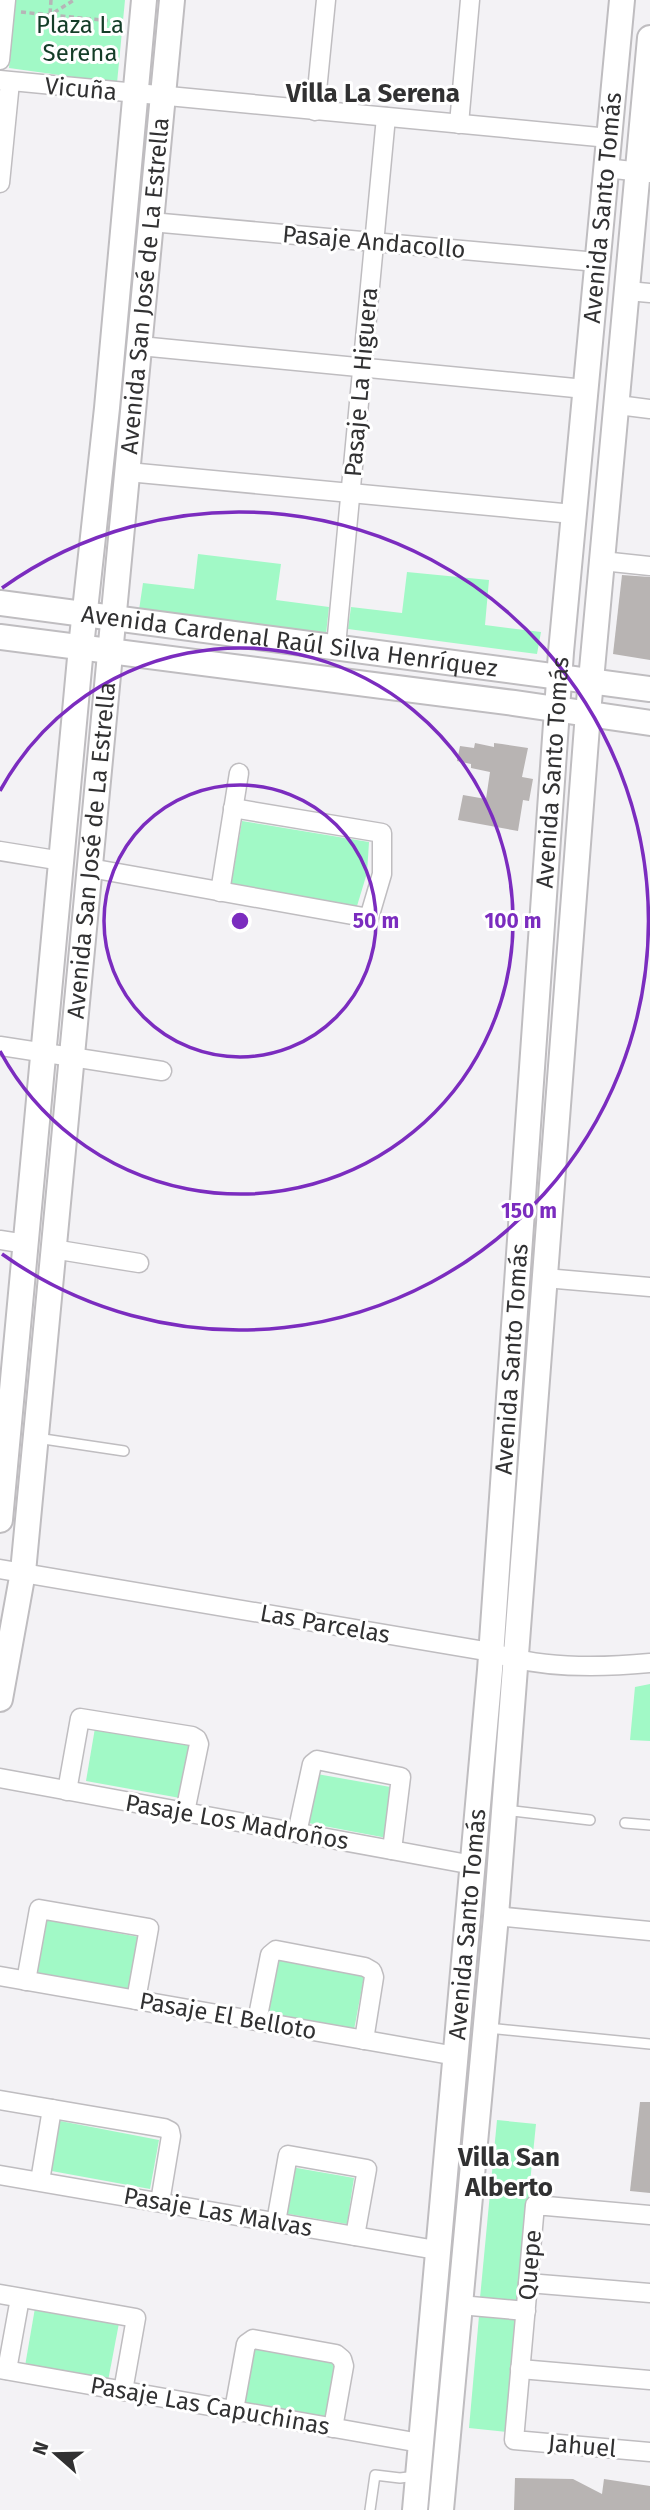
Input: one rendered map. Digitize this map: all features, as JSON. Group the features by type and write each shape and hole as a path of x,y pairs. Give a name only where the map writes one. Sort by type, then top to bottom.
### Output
{"main road":[{"name":"Avenida San José de La Estrella","path":"0,1699 11,1571 35,1438 172,0"},
{"name":"Avenida Santo Tomás","path":"415,2510 577,679 573,514 622,0"},
{"name":"Avenida San José de La Estrella","path":"0,1520 4,1431 26,1244 135,94 134,6"},
{"name":"Avenida Santo Tomás","path":"577,679 603,561 618,405 639,292 650,38"},
{"name":"Avenida Cardenal Raúl Silva Henríquez","path":"0,603 650,689"},
{"name":"Avenida Cardenal Raúl Silva Henríquez","path":"0,637 650,723"},
{"name":"Avenida Santo Tomás","path":"441,2510 496,1916 545,1278 574,711"}],"street":[{"path":"316,111 326,0"},
{"path":"459,124 470,0"},
{"path":"0,60 5,5"},
{"name":"Vicuña","path":"5,81 609,138"},
{"path":"0,183 5,81"},
{"name":"Pasaje La Higuera","path":"336,646 386,117"},
{"path":"606,169 644,172"},
{"name":"Pasaje Andacollo","path":"151,222 597,262"},
{"path":"140,346 585,389"},
{"path":"618,405 650,409"},
{"path":"128,472 573,514"},
{"path":"603,561 650,566"},
{"path":"220,892 239,773"},
{"path":"90,869 369,918 382,874 382,833 233,808"},
{"path":"0,851 62,861"},
{"path":"0,1046 162,1071"},
{"path":"0,1240 26,1244"},
{"path":"52,1249 139,1263"},
{"path":"545,1278 650,1287"},
{"name":"Las Parcelas","path":"11,1571 491,1652 515,1660 599,1665 650,1662"},
{"path":"67,1791 80,1718 192,1736 199,1744 186,1812"},
{"path":"297,1833 312,1764 317,1760 401,1777 392,1850"},
{"name":"Pasaje Los Madroños","path":"0,1779 473,1865"},
{"path":"26,1981 39,1909 149,1928 136,2000"},
{"path":"496,1916 650,1931"},
{"path":"257,2021 270,1955 276,1950 365,1967 372,1971 374,1977 364,2040"},
{"name":"Pasaje El Belloto","path":"0,1976 456,2056"},
{"path":"0,2100 170,2131 160,2202"},
{"path":"40,2181 52,2109"},
{"path":"276,2222 288,2155 366,2169 355,2236"},
{"name":"Pasaje Las Malvas","path":"0,2175 436,2250"},
{"name":"Quepe","path":"514,2440 535,2205 650,2215"},
{"path":"528,2283 650,2293"},
{"path":"0,2294 136,2318 123,2391"},
{"path":"4,2370 20,2298"},
{"path":"460,2305 526,2311"},
{"path":"234,2410 246,2344 253,2339 336,2354 342,2359 344,2366 333,2428"},
{"path":"520,2369 650,2380"},
{"name":"Pasaje Las Capuchinas","path":"4,2370 420,2443"},
{"name":"Jahuel","path":"514,2440 650,2452"}],"lane":[{"path":"35,1438 124,1451"},
{"path":"504,1810 590,1820"},
{"path":"625,1824 650,1825"},
{"path":"485,2028 650,2044"},
{"path":"370,2510 375,2474 400,2478 418,2475"}],"path":[{"path":"50,15 51,0"},
{"path":"50,15 75,0"},
{"path":"5,5 50,15 122,23 134,6"}],"green space":[{"name":"Plaza La Serena","path":"15,0 125,0 117,83 9,68"},
{"path":"198,554 281,564 276,600 329,607 326,634 139,610 143,583 194,589"},
{"path":"407,572 489,580 485,625 541,632 537,654 348,629 351,607 402,613"},
{"path":"242,821 369,842 367,873 357,906 231,885"},
{"path":"650,1684 650,1741 630,1740 635,1687"},
{"path":"95,1728 190,1745 180,1798 86,1781"},
{"path":"317,1774 396,1788 387,1838 308,1823"},
{"path":"46,1920 139,1937 128,1996 35,1979"},
{"path":"278,1956 365,1972 353,2035 266,2019"},
{"path":"55,2120 159,2140 150,2189 46,2170"},
{"path":"497,2120 536,2124 518,2301 480,2298"},
{"path":"291,2167 354,2178 347,2224 283,2213"},
{"path":"35,2308 119,2323 108,2381 25,2366"},
{"path":"479,2316 518,2319 507,2432 469,2428"},
{"path":"253,2346 336,2361 325,2420 242,2405"}],"building":[{"path":"622,575 650,577 650,660 613,654"},
{"path":"475,743 494,747 494,743 528,748 522,777 533,779 529,801 523,800 518,831 458,820 463,795 486,799 490,772 471,768 471,764 457,761 460,746 474,748"},
{"path":"640,2102 650,2102 650,2193 630,2191"},
{"path":"515,2478 573,2479 602,2494 604,2479 650,2486 650,2510 514,2510"}],"district":[{"name":"Villa La Serena","path":"373,93"},
{"name":"Villa San Alberto","path":"509,2172"}]}
